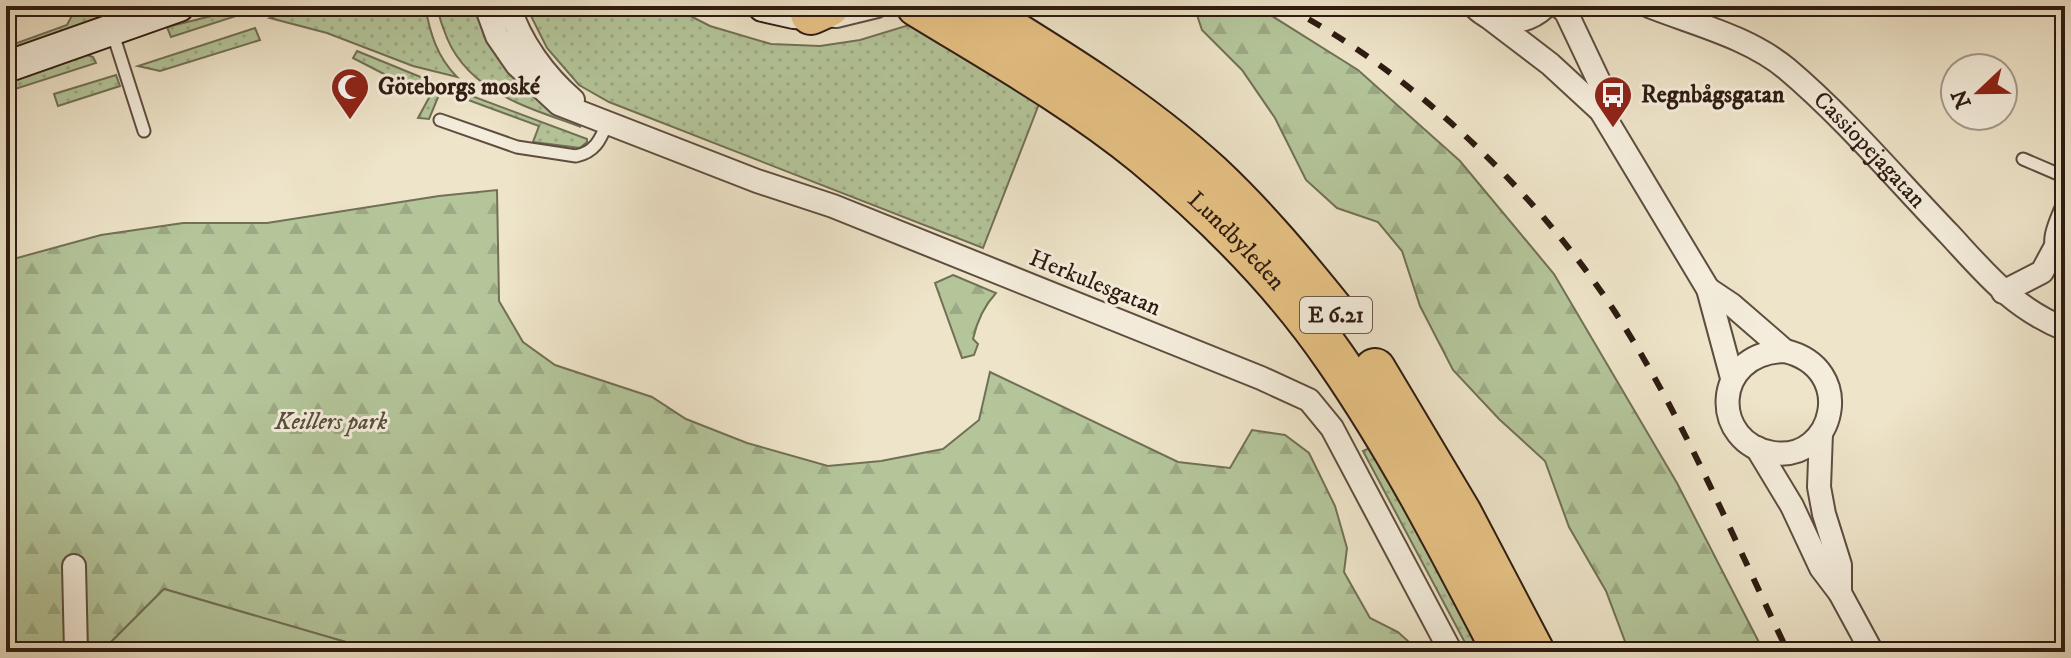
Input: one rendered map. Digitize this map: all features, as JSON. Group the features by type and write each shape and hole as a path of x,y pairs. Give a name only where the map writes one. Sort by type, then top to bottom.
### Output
{"highway":[{"name":"Lundbyleden","path":"917,6 1041,65 1107,91 1210,173 1298,266 1356,340 1408,420 1534,652"},
{"name":"Lundbyleden","path":"972,6 1041,65 1081,108 1144,155 1241,244 1279,287 1334,356 1387,440 1503,652"}],"street":[{"path":"6,67 114,18 179,6"},
{"name":"Herkulesgatan","path":"486,6 497,36 517,65 559,104 926,242 1309,400 1326,419 1352,461 1451,652"},
{"name":"Herkulesgatan","path":"509,6 522,36 542,67 598,119"},
{"path":"763,6 794,13 820,10 836,16 877,6"},
{"path":"1480,11 1507,22 1532,17 1546,6"},
{"path":"1559,6 1566,12 1604,92 1601,111"},
{"name":"Cassiopejagatan","path":"1649,6 1757,49 1785,67 1822,101 2003,292 2038,318 2065,329"},
{"path":"1480,11 1550,64 1601,111 1708,289 1732,378"},
{"path":"2003,292 2042,272 2060,254 2055,239 2065,212"},
{"path":"1708,289 1732,305 1785,351 1810,361 1826,381 1830,408 1821,433 1819,487 1840,565 1840,593"},
{"path":"1785,351 1755,357 1732,378 1727,398 1733,423 1740,435 1757,448 1774,453 1800,449 1821,433"},
{"path":"1757,448 1792,506 1821,568 1840,593 1872,652"},
{"path":"74,566 76,652"}],"lane":[{"path":"114,18 144,131"},
{"path":"440,120 517,147 576,156 586,154 597,144 598,119"},
{"path":"2023,159 2065,177"}],"green space":[{"path":"77,6 105,6 97,19 19,49 9,46 67,25"},
{"path":"252,6 267,6 171,37 167,27"},
{"path":"315,6 425,6 435,44 457,77 413,66 327,33 270,18"},
{"path":"438,6 477,6 548,106 581,127 519,104 482,82 453,51"},
{"path":"526,6 671,6 710,26 771,44 820,46 860,40 909,25 1039,104 983,248 609,102 579,85 547,48"},
{"path":"1194,6 1256,6 1358,70 1460,161 1554,274 1677,483 1764,652 1629,652 1606,591 1569,527 1545,461 1499,419 1453,370 1420,306 1402,251 1378,222 1337,208 1306,180 1275,118 1242,70 1202,30"},
{"path":"255,28 260,40 160,71 138,66"},
{"path":"357,51 428,80 423,88 416,85 413,89 353,58"},
{"path":"84,54 93,57 96,63 6,92 6,81"},
{"path":"116,75 120,86 58,106 54,94"},
{"path":"437,83 587,139 587,142 580,148 533,142 539,126 441,90 429,119 418,118"},
{"name":"Keillers park","path":"497,190 499,301 523,342 555,365 652,397 686,419 747,443 828,466 881,461 943,449 979,420 990,372 1178,462 1230,468 1252,430 1285,435 1309,453 1335,506 1347,548 1344,572 1370,618 1398,632 1420,652 380,652 164,589 101,652 6,652 6,261 101,235 183,223 267,223"},
{"path":"953,275 996,293 976,326 973,339 978,344 974,355 962,358 935,283"},
{"path":"1374,446 1488,652 1470,652 1363,451"},
{"path":"164,589 380,652 101,652"}],"railway":[{"path":"1284,6 1379,64 1424,100 1510,180 1584,267 1640,352 1663,394 1707,479 1788,652"}],"place":[{"name":"Göteborgs moské","path":"350,121"},
{"name":"Regnbågsgatan","path":"1613,129"}]}
